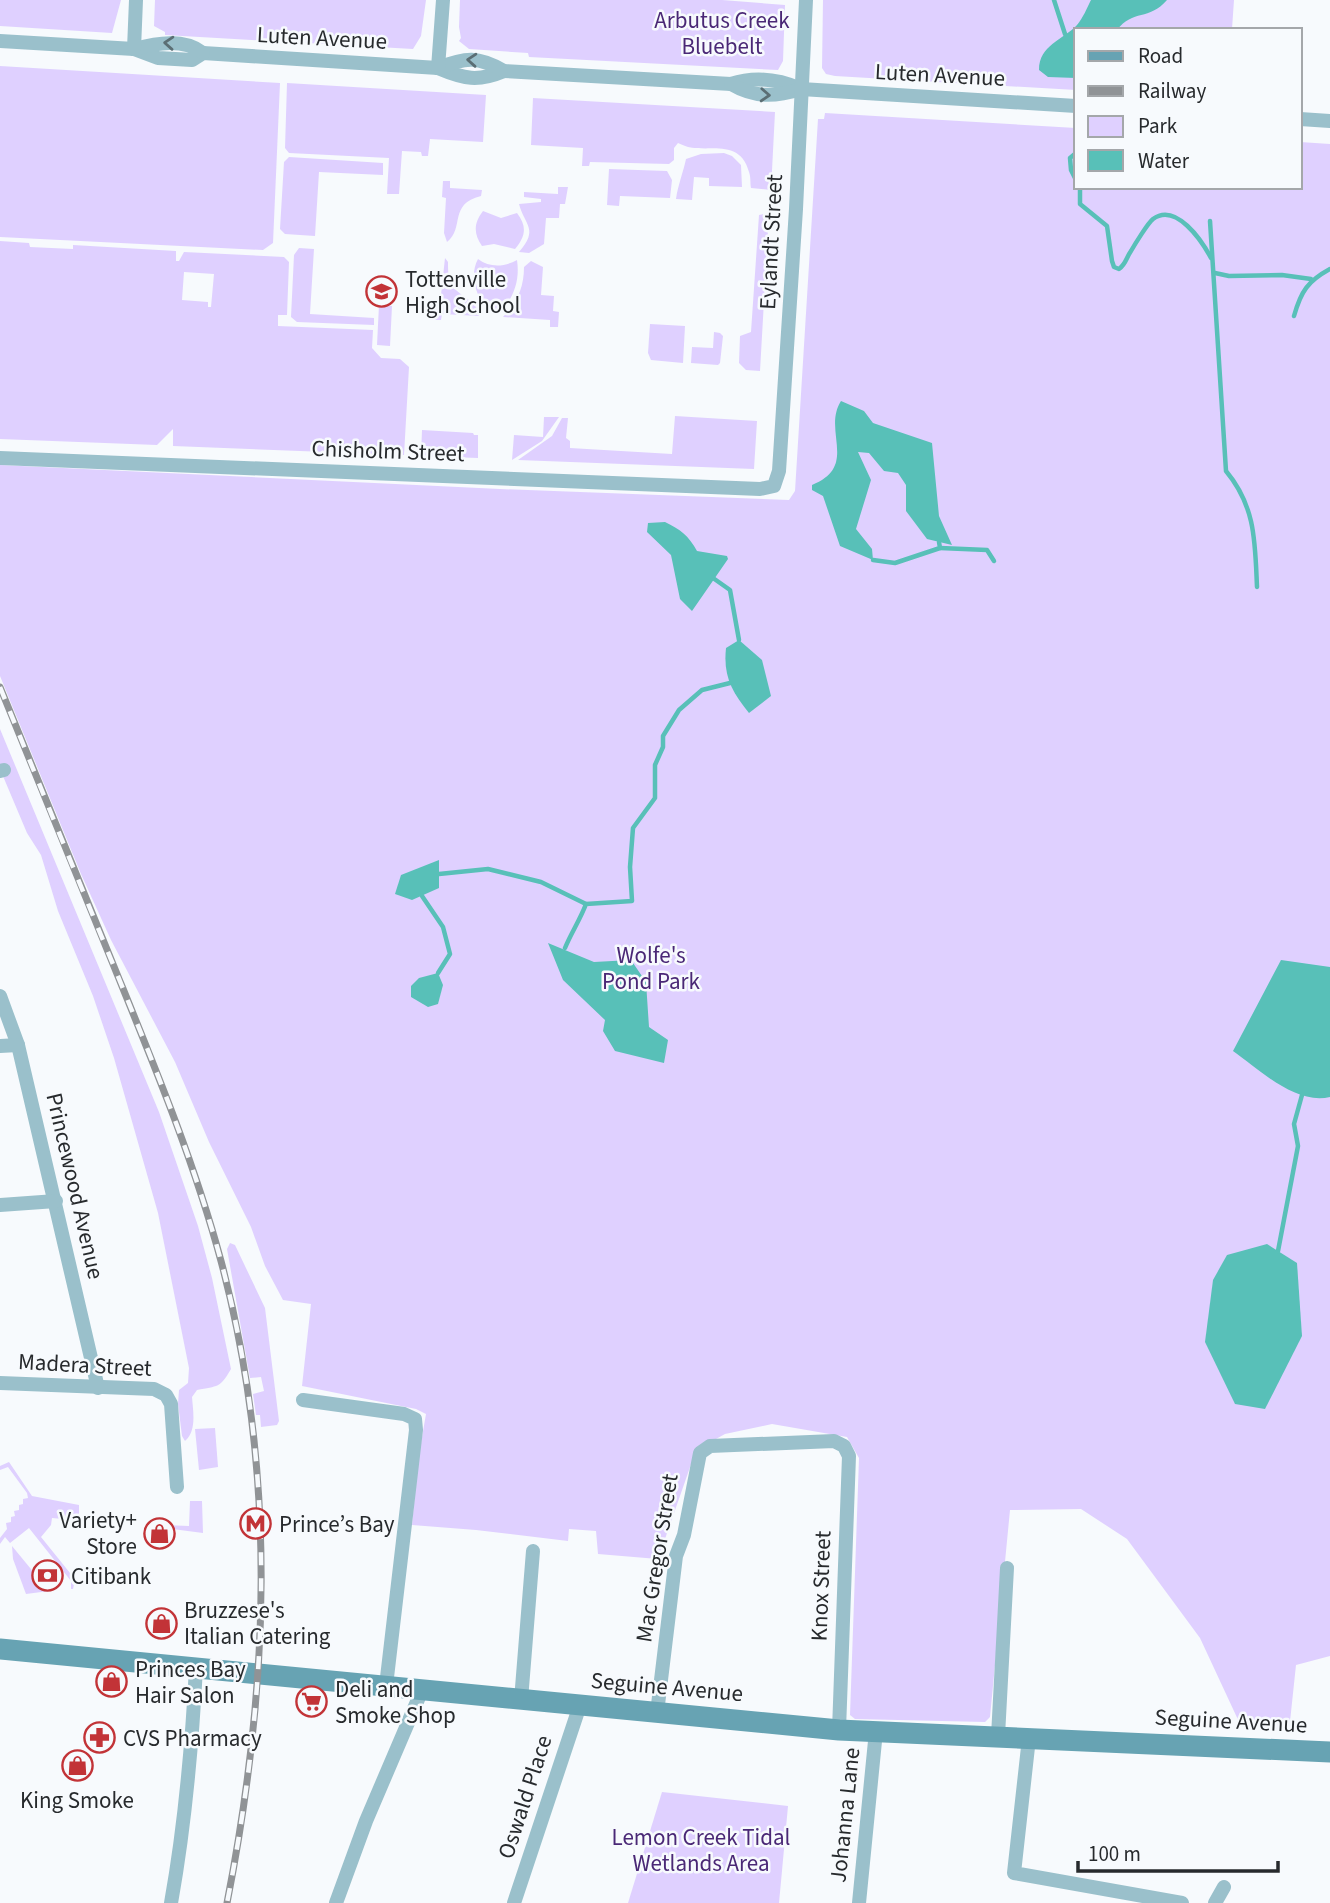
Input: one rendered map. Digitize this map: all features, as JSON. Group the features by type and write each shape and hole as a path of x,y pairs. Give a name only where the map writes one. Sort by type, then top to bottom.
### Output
{"street":[{"path":"134,49 136,0"},
{"path":"438,68 443,0"},
{"name":"Eylandt Street","path":"774,486 779,476 806,0"},
{"name":"Luten Avenue","path":"0,41 134,49 159,42 193,46 203,53 438,68 460,59 487,62 504,71 731,85 748,94 781,96 801,89 1074,106"},
{"path":"1302,119 1330,121"},
{"name":"Chisholm Street","path":"0,458 760,489 774,486"},
{"name":"Princewood Avenue","path":"0,996 18,1045 98,1388"},
{"path":"0,1046 18,1045"},
{"path":"0,1205 56,1200"},
{"name":"Madera Street","path":"0,1383 154,1389 166,1395 171,1404 177,1487"},
{"path":"303,1400 404,1414 415,1419 386,1686"},
{"name":"Mac Gregor Street","path":"657,1713 676,1556 684,1535 700,1453 710,1446 834,1441 844,1446"},
{"name":"Knox Street","path":"839,1730 849,1455 844,1446"},
{"path":"521,1700 533,1551"},
{"path":"998,1736 1007,1568"},
{"name":"Seguine Avenue","path":"0,1649 839,1730 1330,1752"},
{"path":"171,1903 193,1729 196,1667"},
{"path":"336,1903 366,1821 422,1690"},
{"name":"Oswald Place","path":"514,1903 580,1706"},
{"name":"Johanna Lane","path":"859,1903 876,1731"},
{"path":"1029,1738 1014,1872 1182,1903"},
{"path":"1215,1903 1224,1887"}],"green space":[{"path":"0,0 121,0 112,33 0,26"},
{"path":"155,0 426,0 421,36 413,49 165,35 165,32 154,26"},
{"name":"Arbutus Creek Bluebelt","path":"460,0 722,0 785,5 783,61 778,70 529,57 528,53 469,49 459,41"},
{"name":"Arbutus Creek Bluebelt","path":"823,0 1234,0 1232,28 1074,28 1074,90 835,76 826,74 822,68"},
{"path":"0,66 280,83 273,243 263,250 0,237"},
{"path":"287,83 486,95 483,142 430,139 428,156 422,156 421,152 402,151 399,194 387,194 389,158 289,153 285,148"},
{"path":"533,98 775,112 771,190 751,188 750,174 745,162 732,151 688,147 678,143 674,148 674,160 669,164 590,162 589,166 582,166 583,148 531,145"},
{"name":"Wolfe's Pond Park","path":"825,113 1074,128 1074,189 1302,189 1302,142 1330,144 1330,1656 1296,1665 1289,1731 1240,1724 1200,1638 1127,1539 1081,1509 1010,1510 990,1717 985,1722 855,1719 850,1715 859,1458 847,1437 772,1424 725,1434 696,1450 658,1559 598,1554 596,1531 569,1529 568,1541 412,1525 418,1460 426,1414 416,1409 302,1386 311,1304 283,1300 265,1266 251,1227 209,1142 175,1062 111,940 81,874 0,676 0,465 789,500 795,491 818,119 824,119"},
{"path":"724,153 732,156 741,165 742,187 709,186 709,178 694,177 692,200 676,199 686,159 701,154"},
{"path":"289,157 383,163 383,175 319,172 315,236 285,234 280,229 284,162"},
{"path":"609,169 667,171 672,180 670,198 620,196 619,206 607,205"},
{"path":"443,181 450,181 450,188 482,190 481,196 471,200 460,210 455,230 447,242 444,233 446,198 442,197"},
{"path":"558,187 568,187 565,204 560,204 559,218 546,218 544,244 529,253 519,252 528,238 529,228 519,204 541,202 541,199 524,197 524,192 558,194"},
{"path":"483,211 501,218 517,213 524,231 515,249 494,244 482,246 476,229 477,220"},
{"path":"769,213 760,371 746,370 739,363 740,336 751,332 759,215"},
{"path":"0,241 29,243 30,247 73,249 73,245 176,251 176,261 179,261 184,252 284,257 289,262 287,315 278,315 278,326 373,330 372,348 381,358 400,359 409,367 404,455 173,446 173,429 157,445 0,439","holes":["184,272 214,274 211,307 208,307 208,302 182,300"]},
{"path":"299,248 314,249 310,314 374,318 374,325 297,322 291,317 294,255"},
{"path":"445,258 452,285 475,306 479,316 442,314 441,320 434,320 435,304 440,304"},
{"path":"478,259 497,266 517,260 515,287 502,311 487,310 480,298 474,279"},
{"path":"531,261 543,267 541,295 554,296 553,311 559,312 558,327 550,327 550,320 503,317 519,294 524,267"},
{"path":"379,305 392,306 390,346 377,345"},
{"path":"650,324 685,326 683,363 651,360 648,353"},
{"path":"714,332 723,336 720,363 691,363 692,347 713,348"},
{"path":"675,416 757,421 754,469 518,460 552,436 562,418 568,418 566,438 570,441 570,448 672,454"},
{"path":"544,417 559,417 542,441 512,460 514,435 543,437"},
{"path":"422,430 478,435 478,458 421,456"},
{"path":"0,729 159,1112 198,1226 212,1278 231,1369 221,1383 197,1390 192,1397 193,1426 185,1441 178,1404 179,1390 188,1383 189,1368 158,1213 114,1058 93,996 58,911 41,855 27,833 0,769"},
{"path":"230,1243 235,1245 265,1308 279,1421 277,1425 261,1427 260,1415 256,1415 253,1394 264,1391 261,1377 250,1378 227,1249"},
{"path":"215,1428 218,1467 199,1470 195,1429"},
{"path":"9,1462 32,1496 79,1505 79,1514 74,1514 74,1520 52,1518 51,1525 41,1537 70,1573 77,1570 73,1589 71,1581 29,1528 10,1543 5,1537 0,1544 0,1538 7,1529 6,1523 11,1522 11,1517 15,1516 14,1511 19,1510 23,1499 28,1498 8,1467 0,1470 0,1466"},
{"path":"190,1501 202,1501 203,1533 157,1527 157,1522 164,1518 164,1525 189,1526"},
{"path":"12,1546 49,1591 26,1594 13,1559"},
{"name":"Lemon Creek Tidal Wetlands Area","path":"662,1792 788,1806 779,1903 628,1903"}],"water":[{"path":"1091,0 1167,0 1154,11 1129,19 1119,28 1074,28 1074,78 1048,77 1039,70 1043,55 1077,25"},
{"path":"841,401 864,411 873,423 932,443 939,516 952,545 927,539 906,511 906,485 898,473 884,471 869,453 858,452 871,480 856,529 872,549 873,560 840,546 823,496 812,490 812,485 826,477 834,468 837,458 836,412"},
{"path":"665,522 684,534 697,551 727,556 728,559 692,611 680,599 671,555 647,532 648,523"},
{"path":"739,640 762,660 771,696 749,713 733,691 727,675 726,648"},
{"path":"439,860 439,888 412,900 395,894 401,875"},
{"path":"548,943 594,962 631,960 646,982 649,1027 668,1040 664,1063 615,1051 603,1031 605,1020 563,980"},
{"path":"1281,960 1330,967 1330,1097 1304,1096 1291,1091 1233,1051"},
{"path":"438,973 443,985 438,1004 428,1007 411,997 411,986 419,978"},
{"path":"1267,1244 1297,1263 1302,1336 1265,1409 1235,1404 1205,1342 1213,1280 1227,1255"}],"waterway":[{"path":"1054,0 1065,34"},
{"path":"1074,155 1070,158 1074,176"},
{"path":"1080,189 1080,204 1107,226 1114,267 1119,269 1125,263 1148,225 1162,215 1179,219 1187,226 1211,258"},
{"path":"1210,221 1226,471 1243,498 1252,526 1257,587"},
{"path":"1294,316 1306,288 1330,269"},
{"path":"1215,273 1229,276 1282,275 1311,279"},
{"path":"873,560 895,563 940,548 939,542"},
{"path":"940,548 987,550 994,561"},
{"path":"713,578 730,590 739,640"},
{"path":"565,948 586,904 632,901 630,867 633,828 655,798 655,765 663,747 663,736 679,710 702,690 730,683"},
{"path":"439,874 488,869 541,882 586,904"},
{"path":"422,896 443,927 450,954 438,973"},
{"path":"1278,1251 1298,1146 1294,1124 1302,1095"}],"railway":[{"path":"0,687 186,1150 221,1261 239,1341 252,1421 259,1501 261,1582 259,1662 252,1742 227,1903"}],"place":[{"name":"Tottenville High School","path":"382,292"},
{"name":"Prince’s Bay","path":"256,1524"},
{"name":"Variety+ Store","path":"160,1533"},
{"name":"Citibank","path":"48,1576"},
{"name":"Bruzzese's Italian Catering","path":"161,1623"},
{"name":"Princes Bay Hair Salon","path":"112,1682"},
{"name":"Deli and Smoke Shop","path":"312,1702"},
{"name":"CVS Pharmacy","path":"100,1738"},
{"name":"King Smoke","path":"77,1766"}]}
